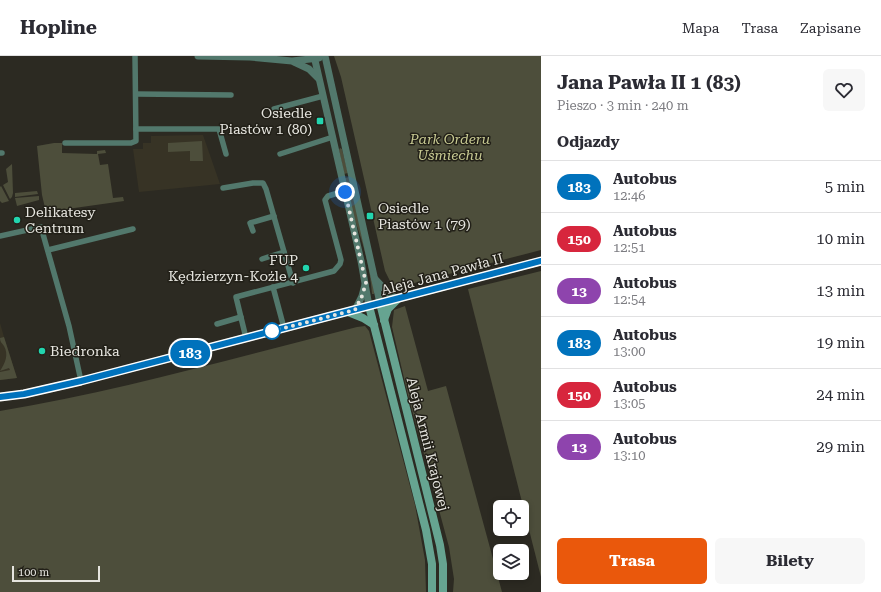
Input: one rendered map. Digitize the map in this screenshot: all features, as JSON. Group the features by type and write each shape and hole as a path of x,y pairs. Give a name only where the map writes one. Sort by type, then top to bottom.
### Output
{"main road":[{"name":"Aleja Jana Pawła II","path":"0,397 24,394 81,381 541,261"},
{"path":"384,321 388,309 398,299"},
{"name":"Aleja Armii Krajowej","path":"380,303 438,537 443,564 443,592"},
{"name":"Aleja Armii Krajowej","path":"370,306 427,536 432,564 432,592"},
{"path":"351,311 374,325"}],"street":[{"path":"66,143 131,143 136,141 135,56"},
{"path":"198,56 253,56 292,61 325,57 380,303"},
{"path":"308,56 315,58"},
{"path":"315,58 370,306"},
{"path":"292,61 308,69 320,80"},
{"path":"136,94 231,95"},
{"path":"274,109 323,96"},
{"path":"136,128 219,129 226,154"},
{"path":"280,154 333,137"},
{"path":"223,188 253,183 263,184 266,189 293,283"},
{"path":"246,338 236,297 334,271 340,264 326,200 328,196 345,192"},
{"path":"253,231 250,223 274,216"},
{"path":"0,236 42,227 69,326 81,381"},
{"path":"48,250 133,229"},
{"path":"262,259 284,252"},
{"path":"375,279 389,294 398,299"},
{"path":"351,311 362,296 366,283"},
{"path":"273,287 284,328"},
{"path":"218,324 241,317"}],"shaded area":[{"path":"203,135 220,184 139,192 133,149 143,149 143,143 151,143 151,136"},
{"path":"0,323 4,337 17,378 0,380"}],"green space":[{"name":"Park Orderu Uśmiechu","path":"334,56 541,56 541,250 399,287 391,283 385,271 341,77"},
{"path":"202,141 203,161 190,161 190,151 168,152 168,143"},
{"path":"62,143 62,153 97,154 97,151 105,150 106,153 98,154 100,165 108,164 113,198 123,197 124,201 46,212 42,195 37,146"},
{"path":"340,148 342,149 348,173 344,174 339,150"},
{"path":"12,164 13,193 10,199 3,185 8,182 6,169"},
{"path":"349,177 374,289 374,294 372,294 366,255 350,203 345,178"},
{"path":"1,186 9,201 2,203 0,201"},
{"path":"37,191 38,194 15,197 15,193"},
{"path":"39,196 39,200 17,206 15,198"},
{"path":"541,271 541,577 529,530 529,500 521,500 468,289"},
{"path":"405,306 428,391 446,386 493,559 493,580 499,580 502,592 453,592 454,579 449,547 408,395 392,327 394,310"},
{"path":"365,326 369,331 415,505 425,560 426,592 0,592 0,411 134,384"},
{"path":"4,337 17,378 0,380 0,372 10,370 9,368 0,371 5,362 6,356 4,346 0,339"}],"bus line":[{"name":"183","path":"0,397 24,394 81,381 541,261"}],"place":[{"name":"Osiedle Piastów 1 (80)","path":"320,121"},
{"name":"Osiedle Piastów 1 (79)","path":"370,216"},
{"name":"Delikatesy Centrum","path":"17,220"},
{"name":"FUP Kędzierzyn-Koźle 4","path":"306,268"},
{"name":"Biedronka","path":"42,351"}],"route":[{"path":"272,331 355,310 362,296 366,283 362,260 345,192"}]}
